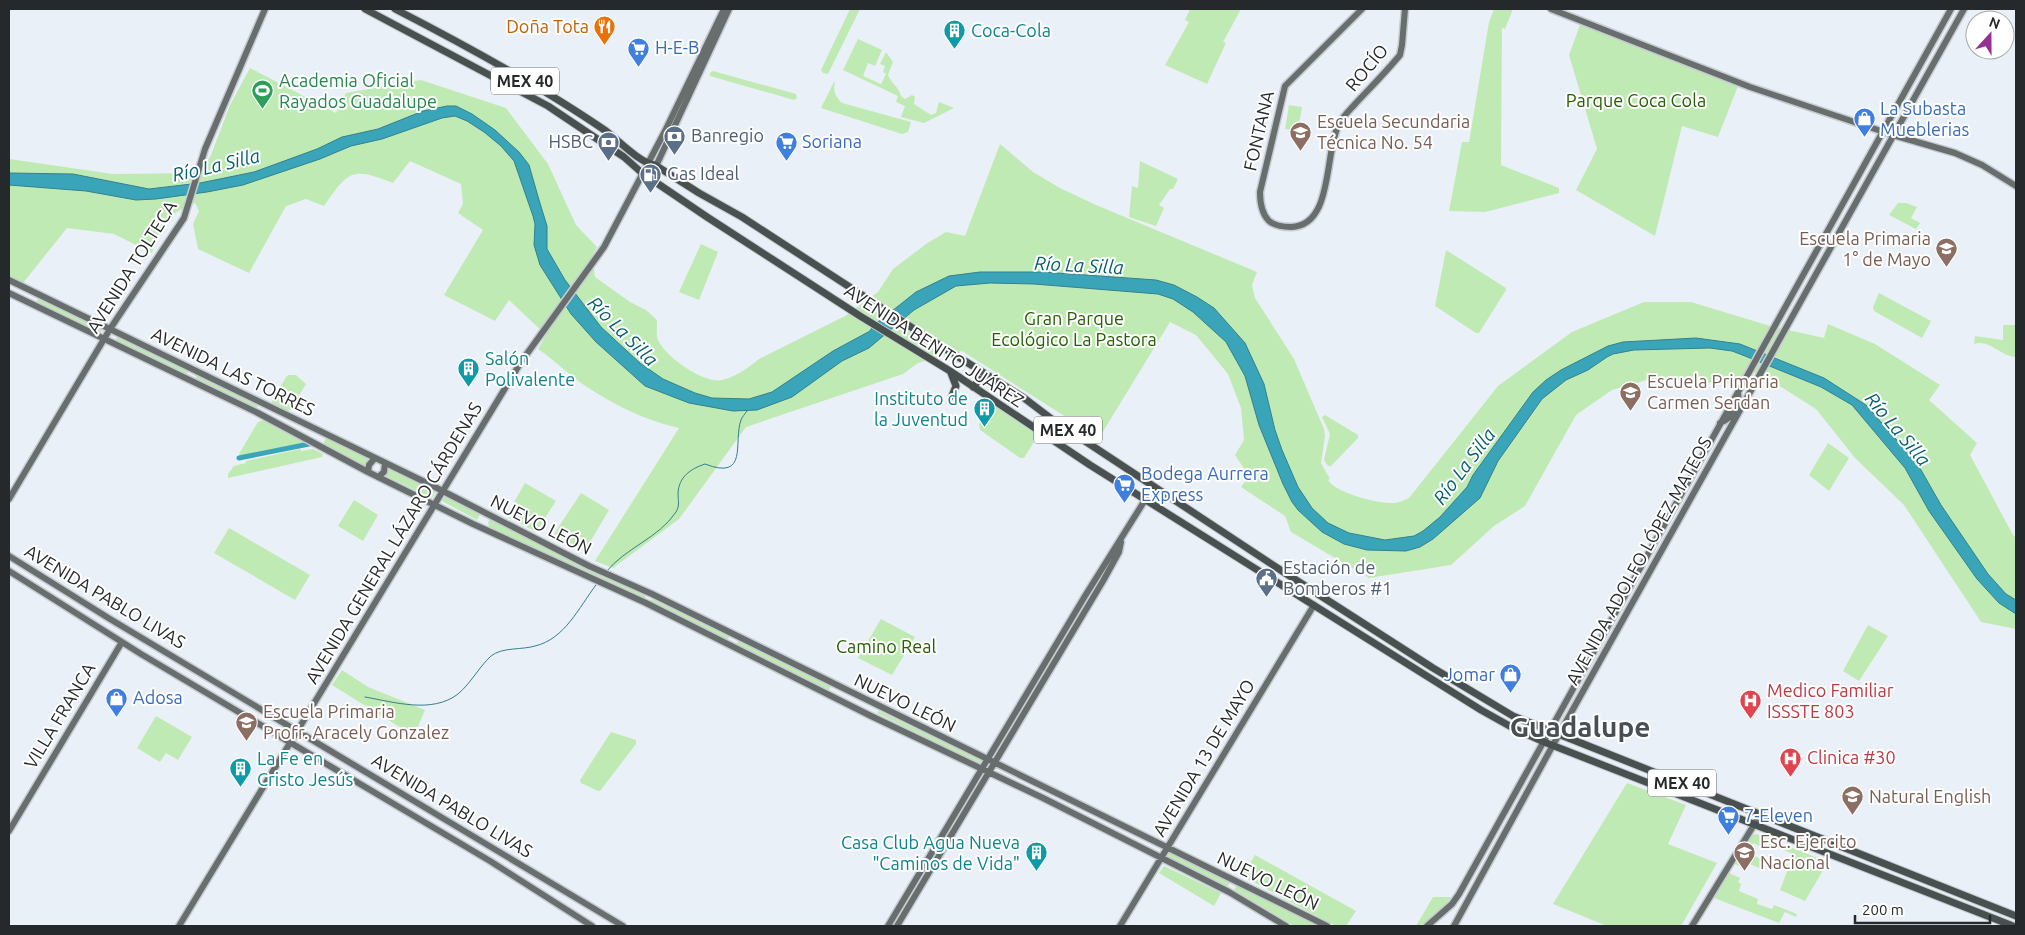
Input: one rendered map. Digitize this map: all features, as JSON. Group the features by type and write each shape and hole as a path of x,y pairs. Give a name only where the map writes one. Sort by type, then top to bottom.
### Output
{"main road":[{"name":"AVENIDA BENITO JUÁREZ","path":"365,9 556,111 624,157 641,176 650,178 860,316 950,371 1053,441 1145,500 1481,710 1544,742 2013,926"},
{"name":"MEX 40","path":"396,9 530,83 588,119 647,164"},
{"path":"503,81 530,83"},
{"name":"AVENIDA BENITO JUÁREZ","path":"647,164 655,165 699,194 742,217 1024,398 1053,420 1282,571 1507,713 1614,758 2016,916"},
{"path":"950,371 956,386 952,396"},
{"path":"973,387 978,380 985,379 1024,398"},
{"path":"1276,582 1282,571"},
{"path":"1530,736 1534,733 1536,726"},
{"path":"1874,872 1888,871 1892,866"}],"street":[{"name":"AVENIDA TOLTECA","path":"9,499 110,329 177,228 188,208 199,168 265,9"},
{"name":"AVENIDA GENERAL LÁZARO CÁRDENAS","path":"179,926 521,362 584,277 611,236 724,9"},
{"path":"650,178 730,9"},
{"name":"FONTANA","path":"1277,226 1265,216 1260,200 1260,192 1285,86 1362,9"},
{"name":"ROCÍO","path":"1277,226 1296,227 1304,224 1310,221 1319,209 1338,126 1400,55 1405,9"},
{"path":"1551,9 1743,84 1883,132 1962,155 2016,186"},
{"name":"AVENIDA ADOLFO LÓPEZ MATEOS","path":"1427,926 1455,900 1951,9"},
{"name":"AVENIDA ADOLFO LÓPEZ MATEOS","path":"1553,745 1964,9"},
{"path":"709,52 714,30 712,33"},
{"name":"AVENIDA LAS TORRES","path":"9,280 443,492"},
{"name":"AVENIDA LAS TORRES","path":"9,293 258,413 368,472 435,505"},
{"path":"32,304 30,298 34,293"},
{"path":"368,472 369,465 375,458"},
{"path":"378,477 384,472 385,463"},
{"name":"NUEVO LEÓN","path":"443,492 1327,926"},
{"path":"888,926 1103,581 1119,552 1120,542 1145,500"},
{"name":"NUEVO LEÓN","path":"435,505 646,603 1161,858 1235,896 1286,926"},
{"path":"481,528 487,515"},
{"name":"AVENIDA PABLO LIVAS","path":"9,556 623,926"},
{"name":"AVENIDA PABLO LIVAS","path":"9,572 122,642 490,862 592,926"},
{"name":"AVENIDA 13 DE MAYO","path":"1120,926 1314,605"},
{"name":"VILLA FRANCA","path":"9,831 122,642"},
{"path":"1596,646 1606,652"},
{"path":"1454,926 1553,745"},
{"path":"897,926 985,771"},
{"path":"1692,926 1760,814"},
{"path":"1469,874 1483,872"}],"green space":[{"path":"850,9 860,9 828,74 823,73 821,70"},
{"path":"1190,9 1241,9 1223,42 1226,43 1207,84 1165,65 1189,22 1185,20"},
{"path":"1494,9 1513,9 1505,29 1502,28 1501,165 1559,188 1559,193 1485,212 1449,211 1462,142 1469,142 1489,22"},
{"name":"Parque Coca Cola","path":"1581,22 1738,86 1718,137 1682,126 1655,236 1576,190 1597,149 1569,55"},
{"path":"858,39 882,50 875,66 868,63 863,76 881,84 886,74 883,72 885,66 880,64 886,52 893,62 888,75 901,96 905,99 912,95 915,97 914,104 931,115 936,113 939,102 954,108 924,123 901,117 905,106 896,102 898,96 843,70"},
{"name":"Gran Parque Ecológico La Pastora","path":"250,68 336,113 346,93 421,80 506,108 548,164 576,225 597,247 592,256 595,277 630,302 646,310 657,320 658,340 667,353 691,371 714,380 725,379 738,374 759,359 845,316 878,292 893,269 926,244 946,232 965,236 1000,144 1033,172 1060,188 1096,205 1257,272 1252,285 1255,298 1294,359 1324,429 1325,436 1321,463 1330,479 1328,480 1332,485 1348,493 1378,502 1396,503 1409,498 1498,386 1572,332 1644,302 1691,302 1770,326 1824,338 1828,324 1875,344 1940,385 1929,400 1977,443 1970,455 2016,538 2016,629 1981,622 1904,505 1855,458 1816,409 1770,380 1753,372 1745,387 1737,384 1650,379 1612,390 1576,415 1525,506 1494,526 1451,565 1369,578 1291,532 1285,516 1241,487 1249,476 1235,455 1244,440 1241,408 1228,374 1196,335 1170,322 1099,438 962,351 918,363 903,374 746,427 679,519 613,568 595,561 679,428 654,421 630,411 578,381 538,349 546,335 509,300 495,321 444,295 483,230 458,213 463,204 461,184 410,161 393,183 368,175 352,175 340,185 324,206 306,199 286,206 249,273 198,249 193,224 199,211 195,203 177,212 166,221 152,253 114,234 67,228 23,283 9,276 9,159 113,174 201,173 211,155 230,105"},
{"path":"713,71 796,94 797,98 794,100 710,76 710,73"},
{"path":"834,82 835,93 842,103 911,122 908,132 902,134 821,108"},
{"path":"1289,105 1302,107 1298,131 1285,129"},
{"path":"1140,161 1178,179 1173,189 1170,189 1159,205 1164,208 1156,226 1129,217 1132,186 1138,188"},
{"path":"1898,203 1906,203 1917,207 1911,218 1920,223 1916,229 1889,215"},
{"path":"701,244 718,252 699,300 679,292"},
{"path":"1446,250 1506,288 1479,333 1476,333 1435,306"},
{"path":"1879,293 1931,321 1922,338 1874,311 1873,307"},
{"path":"38,299 101,327 102,331 99,333 36,302"},
{"path":"2003,325 2016,325 2016,357 1985,344 1974,344 1975,336 2003,340"},
{"path":"117,337 189,370 186,375 115,342"},
{"path":"197,375 258,405 256,409 195,380"},
{"path":"289,375 296,375 306,384 290,410 287,411 273,404 272,401"},
{"path":"994,403 1039,434 1024,458 1020,458 980,430 979,424"},
{"path":"1325,415 1358,435 1358,438 1331,466 1328,466 1324,460 1330,434 1322,417"},
{"path":"264,420 308,443 242,457 239,454 258,422"},
{"path":"326,438 370,459 365,467 323,444"},
{"path":"1828,443 1849,458 1829,491 1809,475"},
{"path":"300,449 301,451 313,449 323,454 322,457 228,478 228,474 234,466 246,463 246,461"},
{"path":"388,467 436,491 432,498 384,475"},
{"path":"525,483 556,501 536,532 506,516"},
{"path":"581,493 609,510 584,552 554,534"},
{"path":"446,495 481,513 477,520 442,501"},
{"path":"354,500 378,515 363,541 338,526"},
{"path":"491,518 646,596 644,600 489,527 488,522"},
{"path":"229,528 310,575 295,600 214,553"},
{"path":"652,599 730,636 727,640 650,602"},
{"name":"Camino Real","path":"881,619 915,637 892,675 858,658"},
{"path":"1868,625 1888,636 1859,681 1843,671"},
{"path":"739,640 831,686 829,690 736,644"},
{"path":"342,670 368,687 425,710 414,736 332,685"},
{"path":"879,711 983,761 981,765 877,713"},
{"path":"156,716 192,737 178,760 166,753 160,762 137,748"},
{"path":"611,732 636,740 636,744 600,791 598,791 581,783 580,780"},
{"path":"1627,783 1686,805 1668,844 1717,863 1681,926 1607,926 1553,904"},
{"path":"1757,834 1828,862 1805,901 1780,890 1788,869 1772,863 1774,859 1791,866 1795,855 1772,845 1769,850 1753,843 1748,853 1767,862 1764,870 1745,862 1742,867 1735,864 1752,835"},
{"path":"1170,852 1232,880 1227,887 1166,857"},
{"path":"1255,855 1356,911 1346,926 1336,926 1242,876"},
{"path":"1164,866 1221,893 1214,906 1159,873"},
{"path":"1729,873 1740,878 1738,882 1741,884 1739,891 1758,899 1757,904 1772,909 1774,905 1797,914 1796,917 1785,912 1779,923 1714,898"},
{"path":"1238,883 1324,926 1294,926 1234,890"},
{"path":"1433,897 1451,898 1430,920 1416,926"}],"water":[{"path":"456,106 472,114 495,130 519,152 529,165 547,226 547,249 565,280 601,327 640,363 663,379 695,393 712,398 749,399 772,392 833,351 870,331 873,326 916,292 949,276 980,272 1043,272 1156,280 1174,285 1214,308 1245,343 1264,384 1282,450 1298,487 1312,508 1328,523 1349,533 1385,540 1414,536 1440,517 1467,487 1473,475 1533,392 1561,370 1608,346 1623,342 1696,338 1740,344 1824,378 1866,405 1917,463 1941,505 1988,574 2006,594 2016,600 2016,614 1999,603 1977,579 1929,511 1905,468 1852,405 1821,387 1732,351 1710,348 1634,350 1607,357 1588,370 1566,380 1542,399 1498,461 1480,498 1433,539 1420,547 1406,551 1367,550 1344,544 1322,532 1298,510 1283,484 1259,425 1245,376 1226,342 1193,312 1173,299 1158,294 1034,284 990,283 956,286 914,310 869,348 842,361 792,397 757,410 733,411 689,403 645,386 596,342 571,314 540,265 534,245 535,224 533,216 514,161 501,146 484,132 455,116 442,118 382,139 351,146 320,159 243,185 207,192 136,200 86,191 9,185 9,173 73,174 149,189 200,183 254,172 317,149 342,137 378,129 423,111"}],"waterway":[{"path":"606,572 623,556 661,529 669,521 677,510 679,487 686,474 705,464 719,468 728,467 734,463 738,448 741,420 747,411"},
{"path":"239,458 314,443"},
{"path":"365,697 413,705 437,704 448,700 463,690 487,660 496,653 535,646 555,637 570,621 596,585"}],"place":[{"name":"Doña Tota","path":"605,46"},
{"name":"Coca-Cola","path":"955,50"},
{"name":"H-E-B","path":"639,67"},
{"name":"Academia Oficial Rayados Guadalupe","path":"263,110"},
{"name":"La Subasta Mueblerias","path":"1864,138"},
{"name":"Escuela Secundaria Técnica No. 54","path":"1301,151"},
{"name":"Banregio","path":"675,155"},
{"name":"HSBC","path":"609,161"},
{"name":"Soriana","path":"786,161"},
{"name":"Gas Ideal","path":"651,193"},
{"name":"Escuela Primaria 1° de Mayo","path":"1947,268"},
{"name":"Salón Polivalente","path":"469,388"},
{"name":"Escuela Primaria Carmen Serdan","path":"1631,411"},
{"name":"Instituto de la Juventud","path":"984,428"},
{"name":"Bodega Aurrera Express","path":"1125,503"},
{"name":"Estación de Bomberos #1","path":"1267,597"},
{"name":"Jomar","path":"1511,694"},
{"name":"Adosa","path":"117,717"},
{"name":"Medico Familiar ISSSTE 803","path":"1751,720"},
{"name":"Escuela Primaria Profr. Aracely Gonzalez","path":"247,741"},
{"name":"Clinica #30","path":"1791,777"},
{"name":"La Fe en Cristo Jesús","path":"241,788"},
{"name":"Natural English","path":"1853,816"},
{"name":"7-Eleven","path":"1728,835"},
{"name":"Esc. Ejercito Nacional","path":"1744,871"},
{"name":"Casa Club Agua Nueva \"Caminos de Vida\"","path":"1036,872"}],"district":[{"name":"Guadalupe","path":"1580,727"}],"water label":[{"name":"Río La Silla","path":"216,165"},
{"name":"Río La Silla","path":"1079,265"},
{"name":"Río La Silla","path":"623,331"},
{"name":"Río La Silla","path":"1898,429"},
{"name":"Río La Silla","path":"1464,466"}]}
